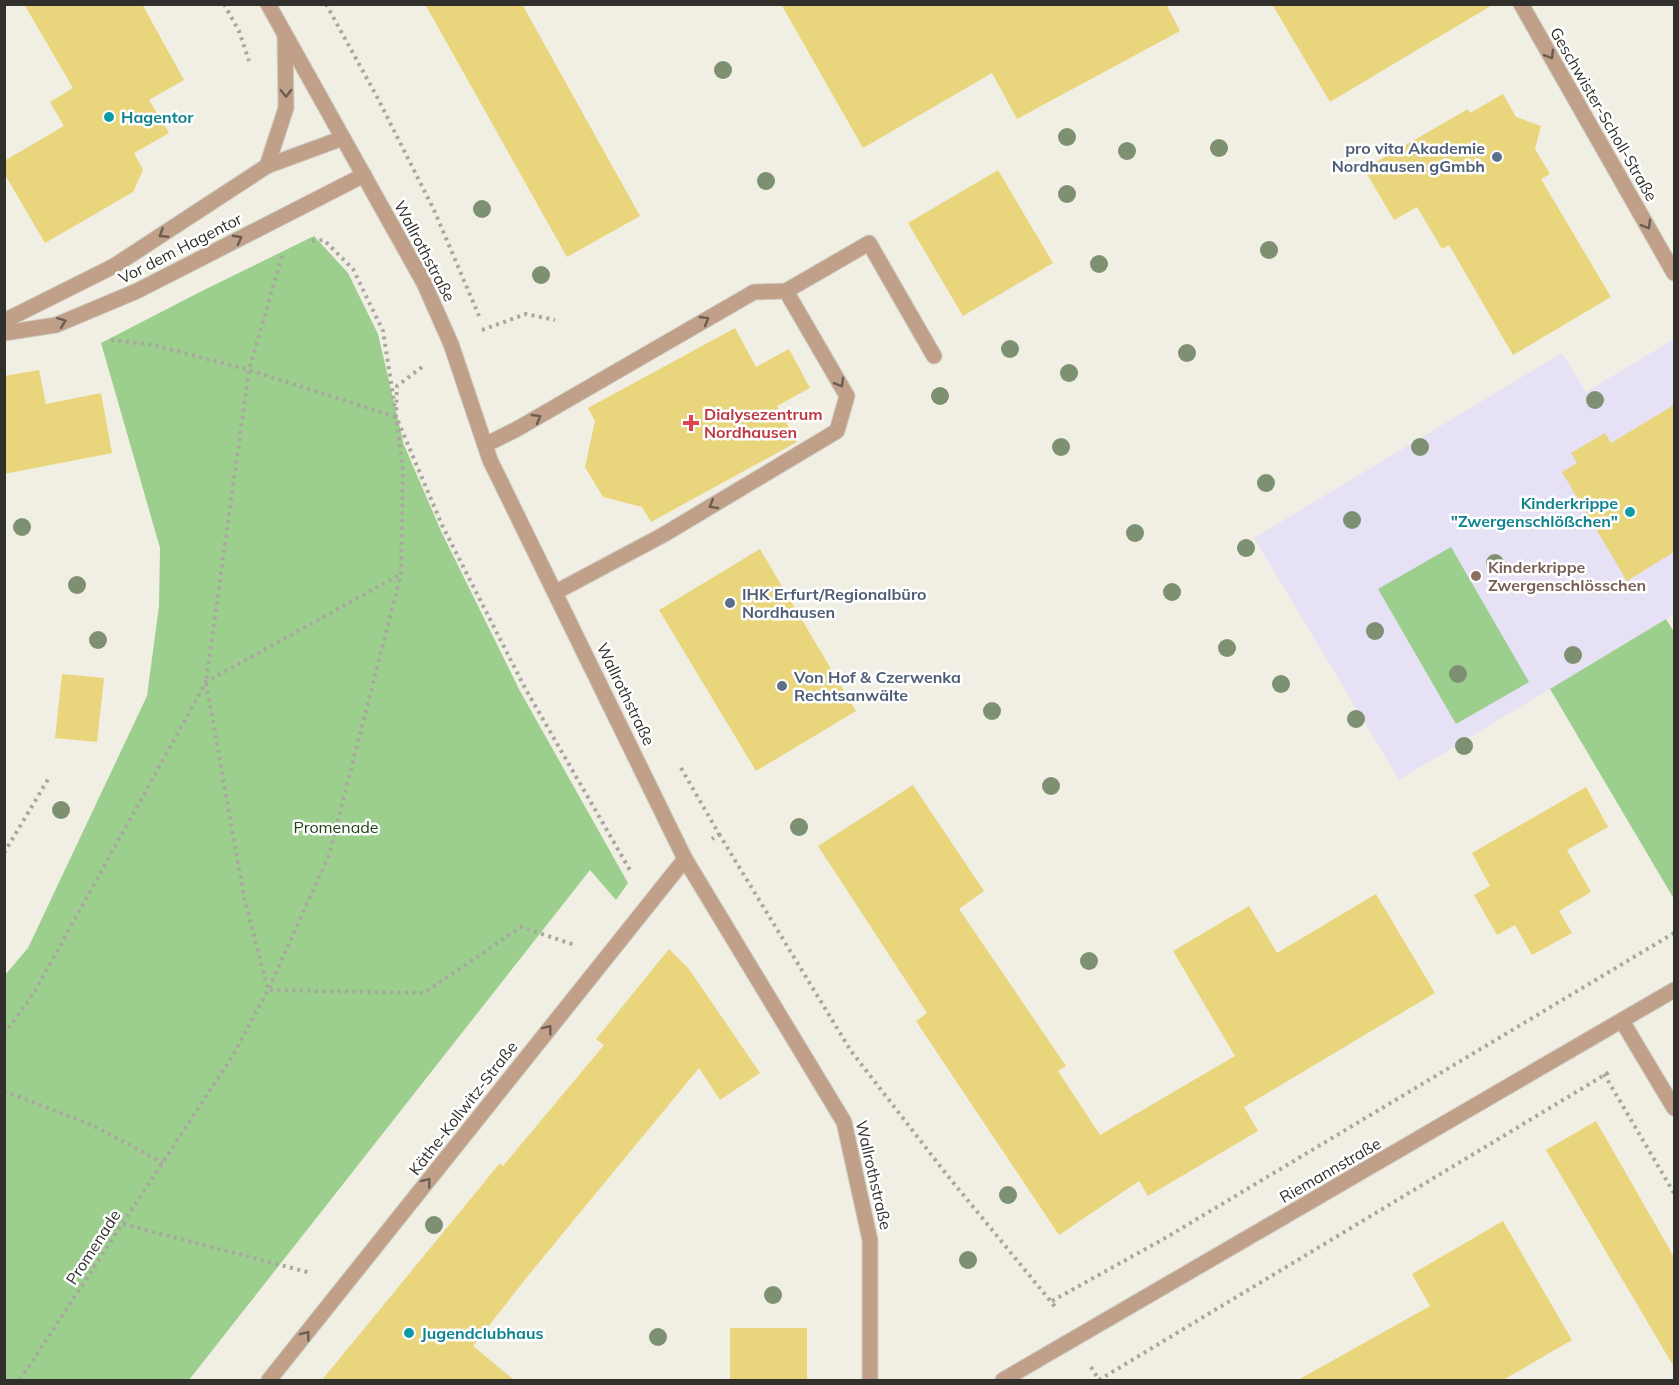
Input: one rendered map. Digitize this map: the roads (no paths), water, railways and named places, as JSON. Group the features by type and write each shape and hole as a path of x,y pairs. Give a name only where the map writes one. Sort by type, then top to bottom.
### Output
{"street":[{"name":"Wallrothstraße","path":"268,4 424,283 452,344 490,460 685,858 844,1122 870,1240 870,1380"},
{"name":"Geschwister-Scholl-Straße","path":"1521,4 1674,273"},
{"name":"Wallrothstraße","path":"267,166 286,108 285,34"},
{"name":"Vor dem Hagentor","path":"4,321 114,266 267,166 343,138"},
{"name":"Vor dem Hagentor","path":"4,333 56,325 137,291 364,175"},
{"path":"485,445 517,429 754,292 786,291 869,243 934,356"},
{"path":"556,592 663,535 837,431 848,396 786,291"},
{"name":"Käthe-Kollwitz-Straße","path":"269,1380 685,858"},
{"name":"Riemannstraße","path":"1003,1380 1076,1340 1674,990"},
{"path":"1622,1021 1674,1108"}],"place":[{"name":"Hagentor","path":"109,117"},
{"name":"pro vita Akademie Nordhausen gGmbh","path":"1497,157"},
{"name":"Dialysezentrum Nordhausen","path":"691,423"},
{"name":"Kinderkrippe \"Zwergenschlößchen\"","path":"1630,512"},
{"name":"Kinderkrippe Zwergenschlösschen","path":"1476,576"},
{"name":"IHK Erfurt/Regionalbüro Nordhausen","path":"730,603"},
{"name":"Von Hof & Czerwenka Rechtsanwälte","path":"782,686"},
{"name":"Jugendclubhaus","path":"409,1333"}],"park label":[{"name":"Promenade","path":"336,827"}]}
